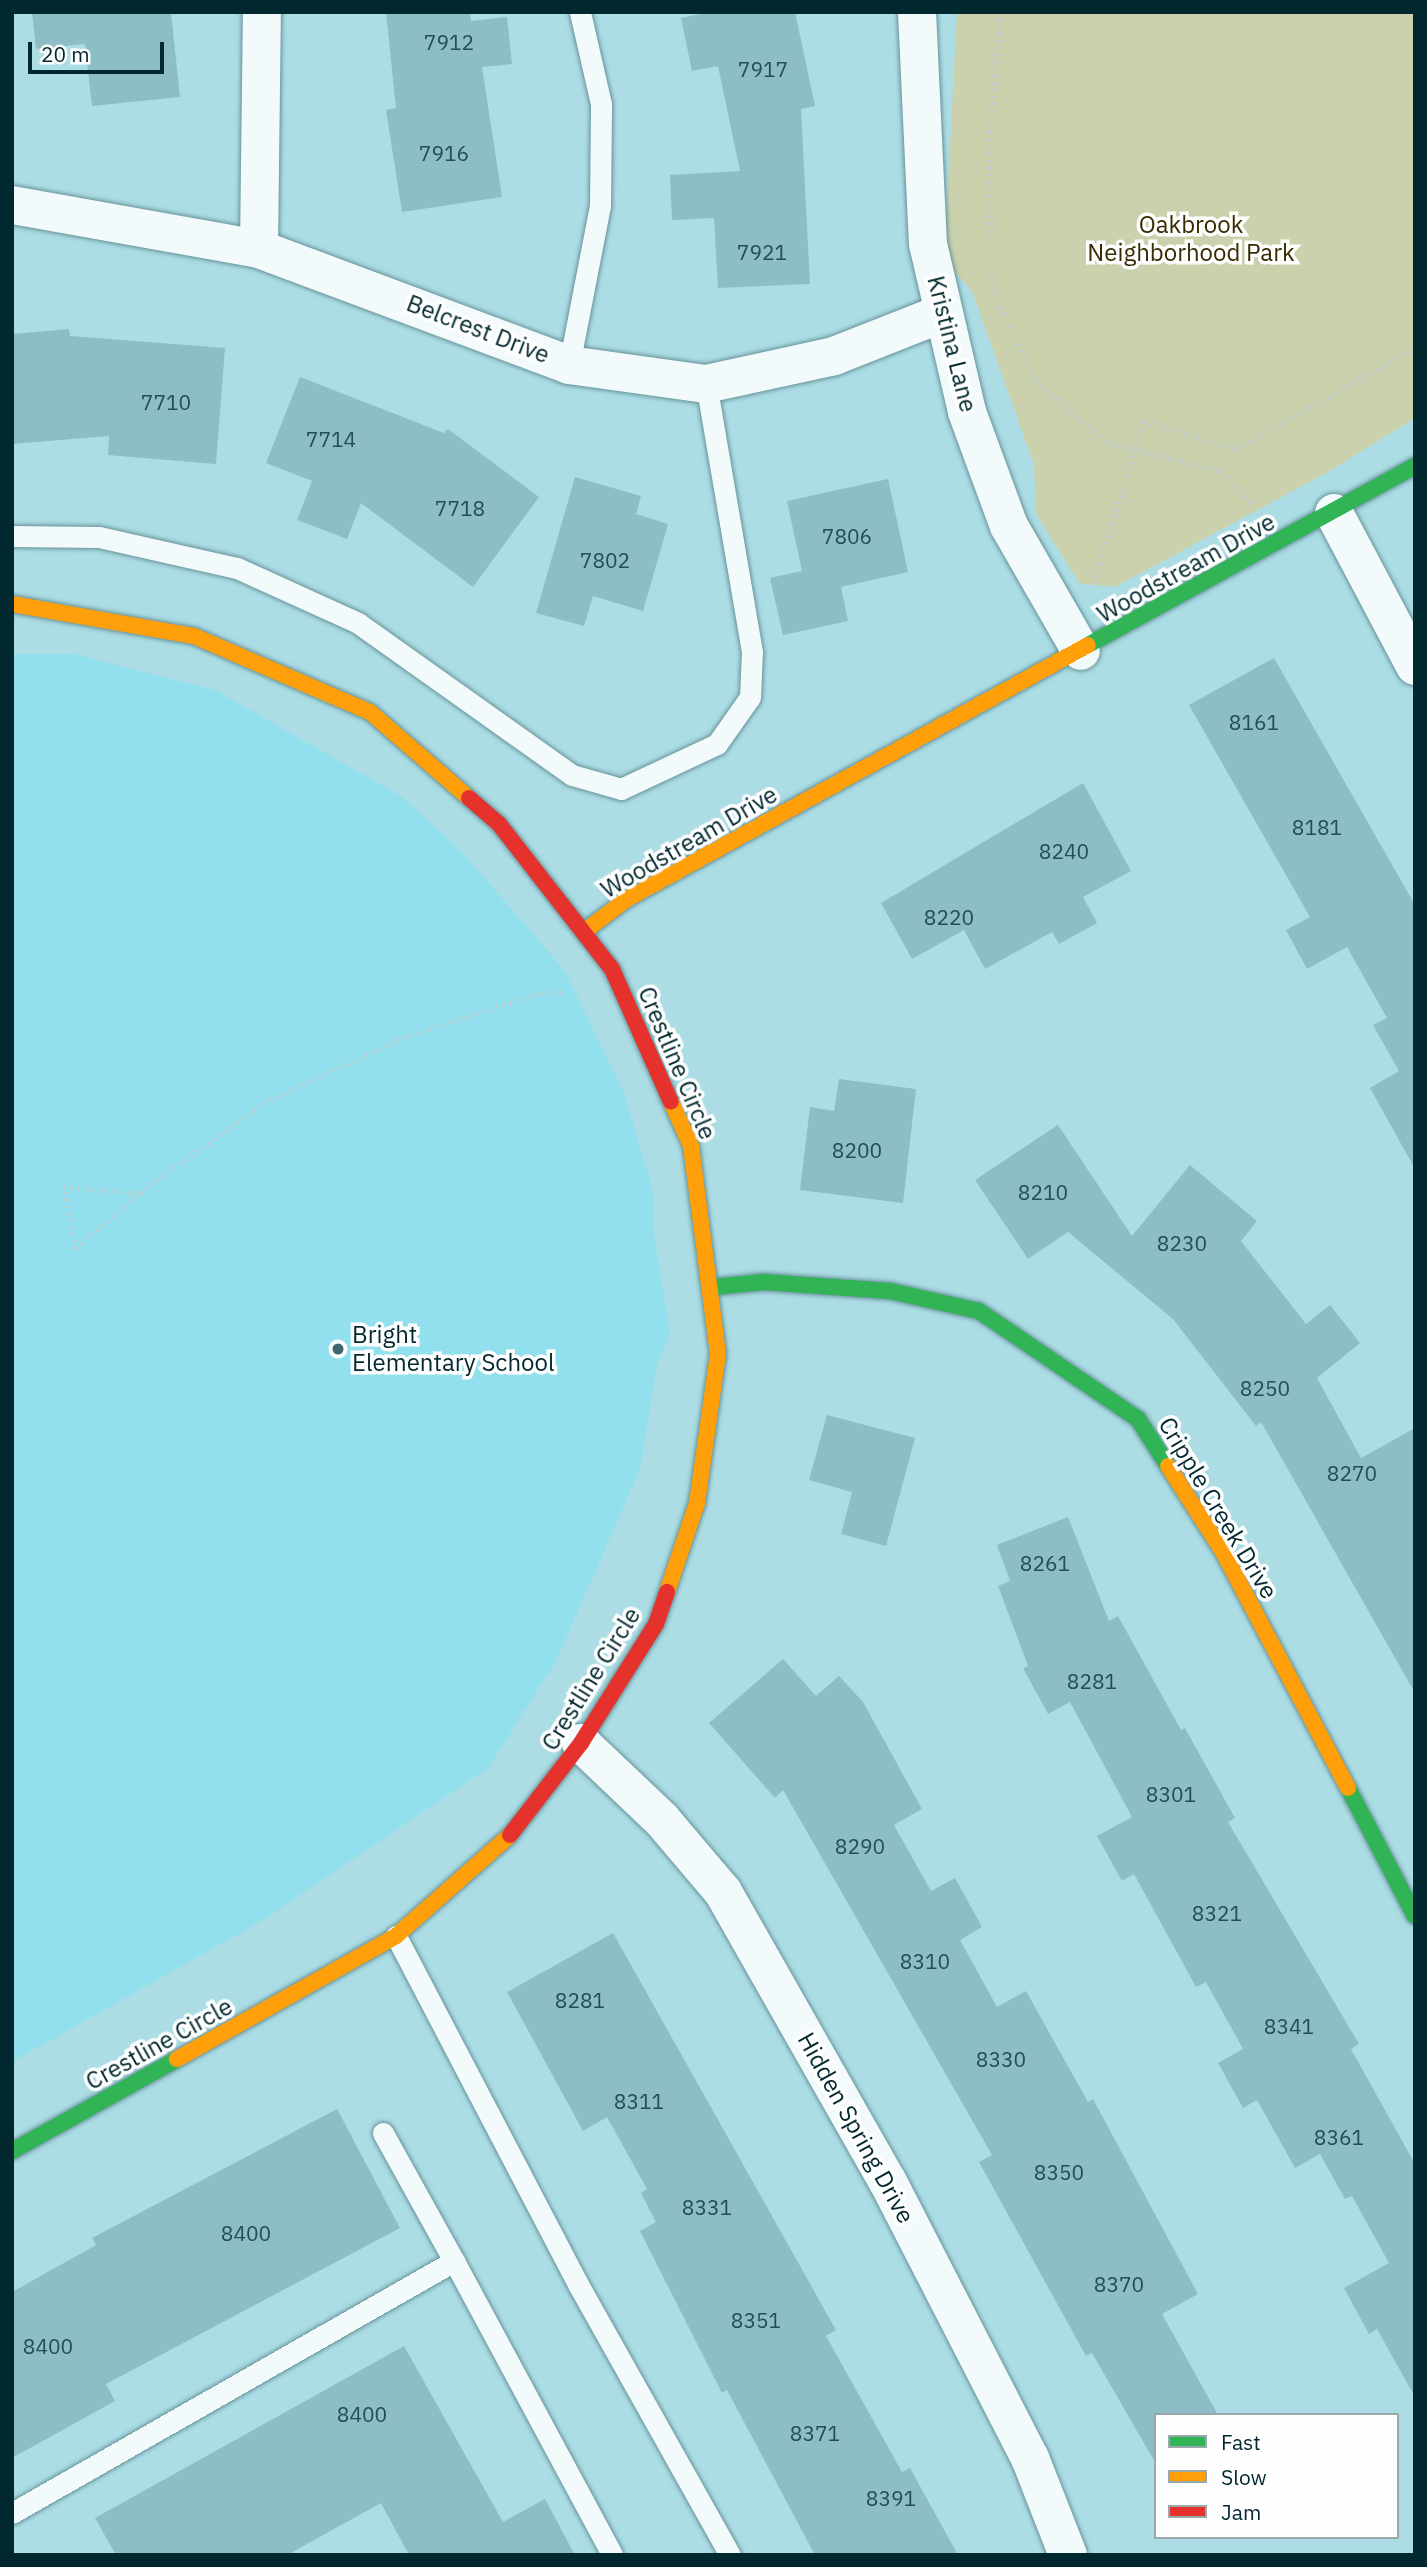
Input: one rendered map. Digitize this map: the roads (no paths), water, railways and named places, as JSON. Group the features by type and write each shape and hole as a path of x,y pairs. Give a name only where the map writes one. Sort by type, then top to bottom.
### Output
{"street":[{"path":"259,249 262,12"},
{"name":"Kristina Lane","path":"917,12 928,244 967,412 1009,526 1082,651"},
{"name":"Belcrest Drive","path":"12,205 259,249 569,365 706,384 834,356 943,313"},
{"name":"Woodstream Drive","path":"12,604 194,636 370,712 499,824 586,930 627,899 1334,513 1415,466"},
{"path":"1334,513 1415,666"},
{"name":"Crestline Circle","path":"12,2151 396,1936 507,1839 581,1743 656,1624 697,1503 718,1354 713,1287 691,1146 612,969 586,930"},
{"name":"Cripple Creek Drive","path":"713,1287 764,1282 890,1291 979,1311 1138,1419 1223,1552 1415,1916"},
{"name":"Hidden Spring Drive","path":"581,1743 662,1820 723,1892 888,2182 1030,2458 1068,2555"}],"lane":[{"path":"569,365 600,205 601,104 580,12"},
{"path":"12,536 99,537 237,568 358,623 572,775 621,789 717,744 750,697 752,652 706,384"},
{"path":"396,1936 579,2286 730,2555"},
{"path":"383,2133 612,2555"},
{"path":"12,2513 454,2261"}],"place":[{"name":"Bright Elementary School","path":"338,1349"}],"park label":[{"name":"Oakbrook Neighborhood Park","path":"1191,239"}]}
